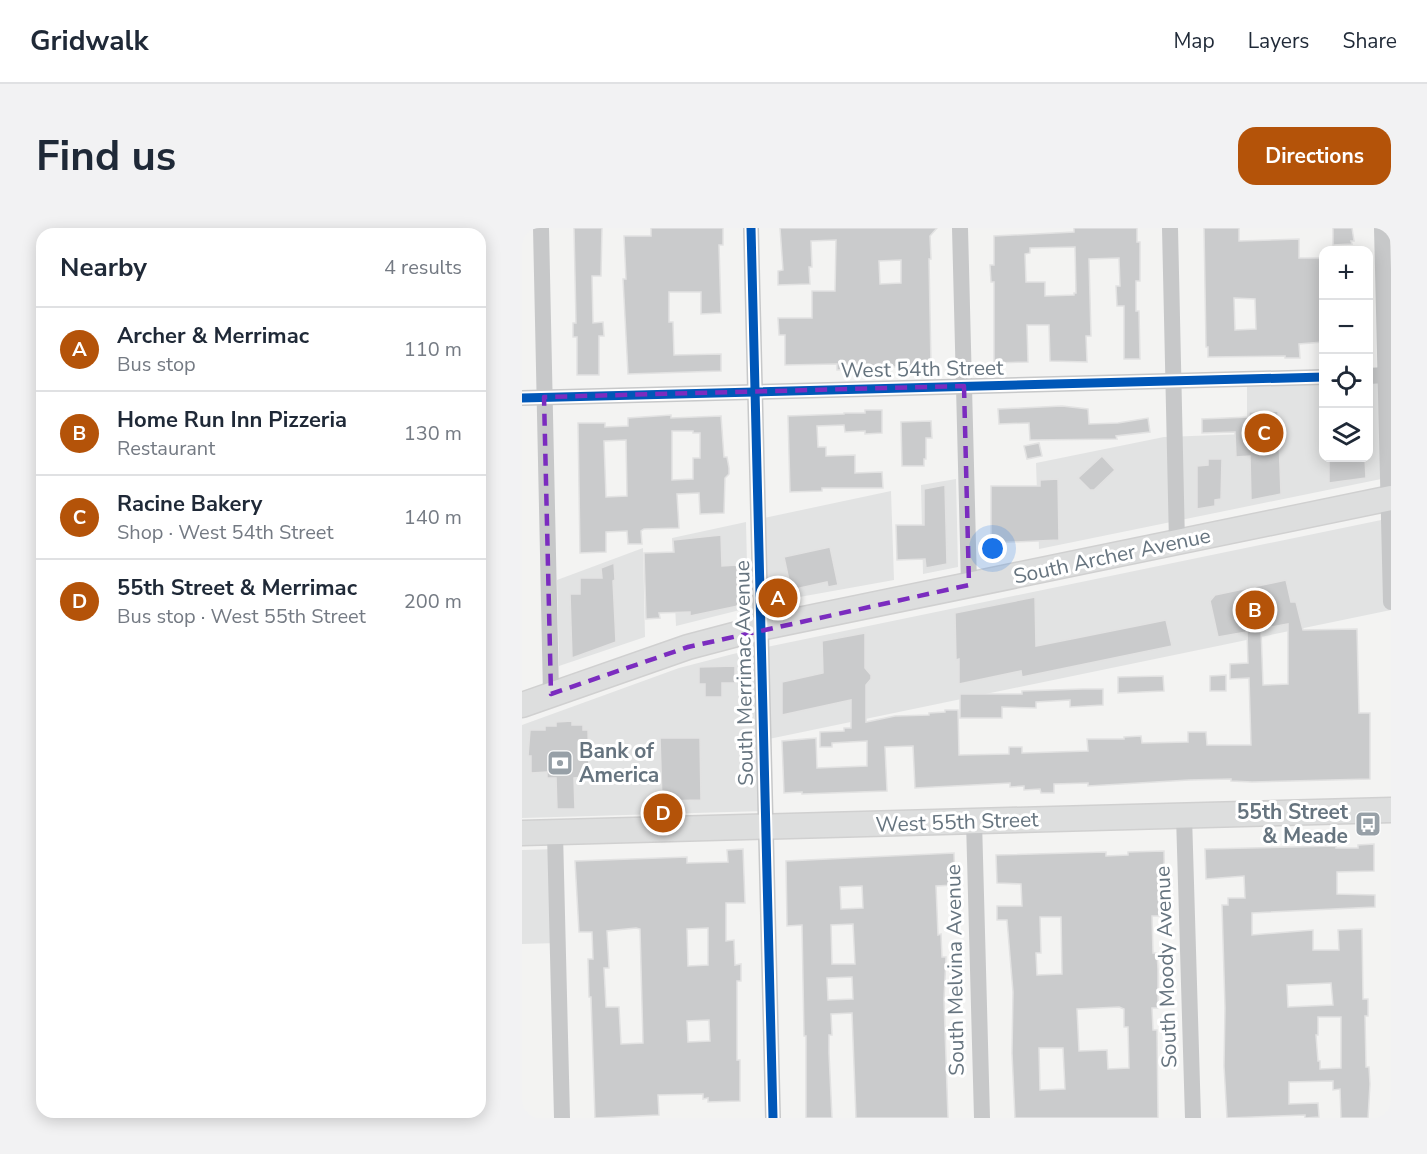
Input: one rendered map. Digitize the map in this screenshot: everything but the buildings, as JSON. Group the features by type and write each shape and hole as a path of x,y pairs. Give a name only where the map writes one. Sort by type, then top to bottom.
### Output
{"main road":[{"name":"South Archer Avenue","path":"522,705 677,651 760,628 1390,498"},
{"name":"West 55th Street","path":"522,834 1391,810"}],"street":[{"path":"540,228 551,694"},
{"name":"South Merrimac Avenue","path":"751,228 773,1118"},
{"path":"960,228 969,585"},
{"path":"1170,228 1178,543"},
{"path":"1382,228 1377,375 1390,498 1391,602"},
{"name":"West 54th Street","path":"522,398 1319,377"},
{"name":"South Moody Avenue","path":"1184,816 1193,1118"},
{"name":"South Melvina Avenue","path":"974,821 982,1118"},
{"path":"555,833 562,1118"}],"highlighted area":[{"path":"964,386 969,585 688,647 551,694 544,397"}],"shaded area":[{"path":"1373,380 1389,380 1391,477 1039,549 1036,463 1164,437 1247,434 1247,383 1319,381 1319,462 1373,462"},
{"path":"956,479 958,567 923,574 921,485"},
{"path":"891,491 894,580 766,603 764,518"},
{"path":"1391,518 1391,610 764,740 767,811 522,818 522,725 679,668 733,654"},
{"path":"746,522 748,608 676,626 672,538"},
{"path":"643,548 645,637 559,666 557,580"},
{"path":"558,849 559,943 522,944 522,850"}],"cycle path":[{"path":"751,228 773,1118"},
{"path":"522,398 1319,377"}],"place":[{"name":"Racine Bakery","path":"1264,433"},
{"name":"Archer & Merrimac","path":"778,598"},
{"name":"Home Run Inn Pizzeria","path":"1255,610"},
{"name":"Bank of America","path":"560,763"},
{"name":"55th Street & Merrimac","path":"663,813"},
{"name":"55th Street & Meade","path":"1368,824"}]}
